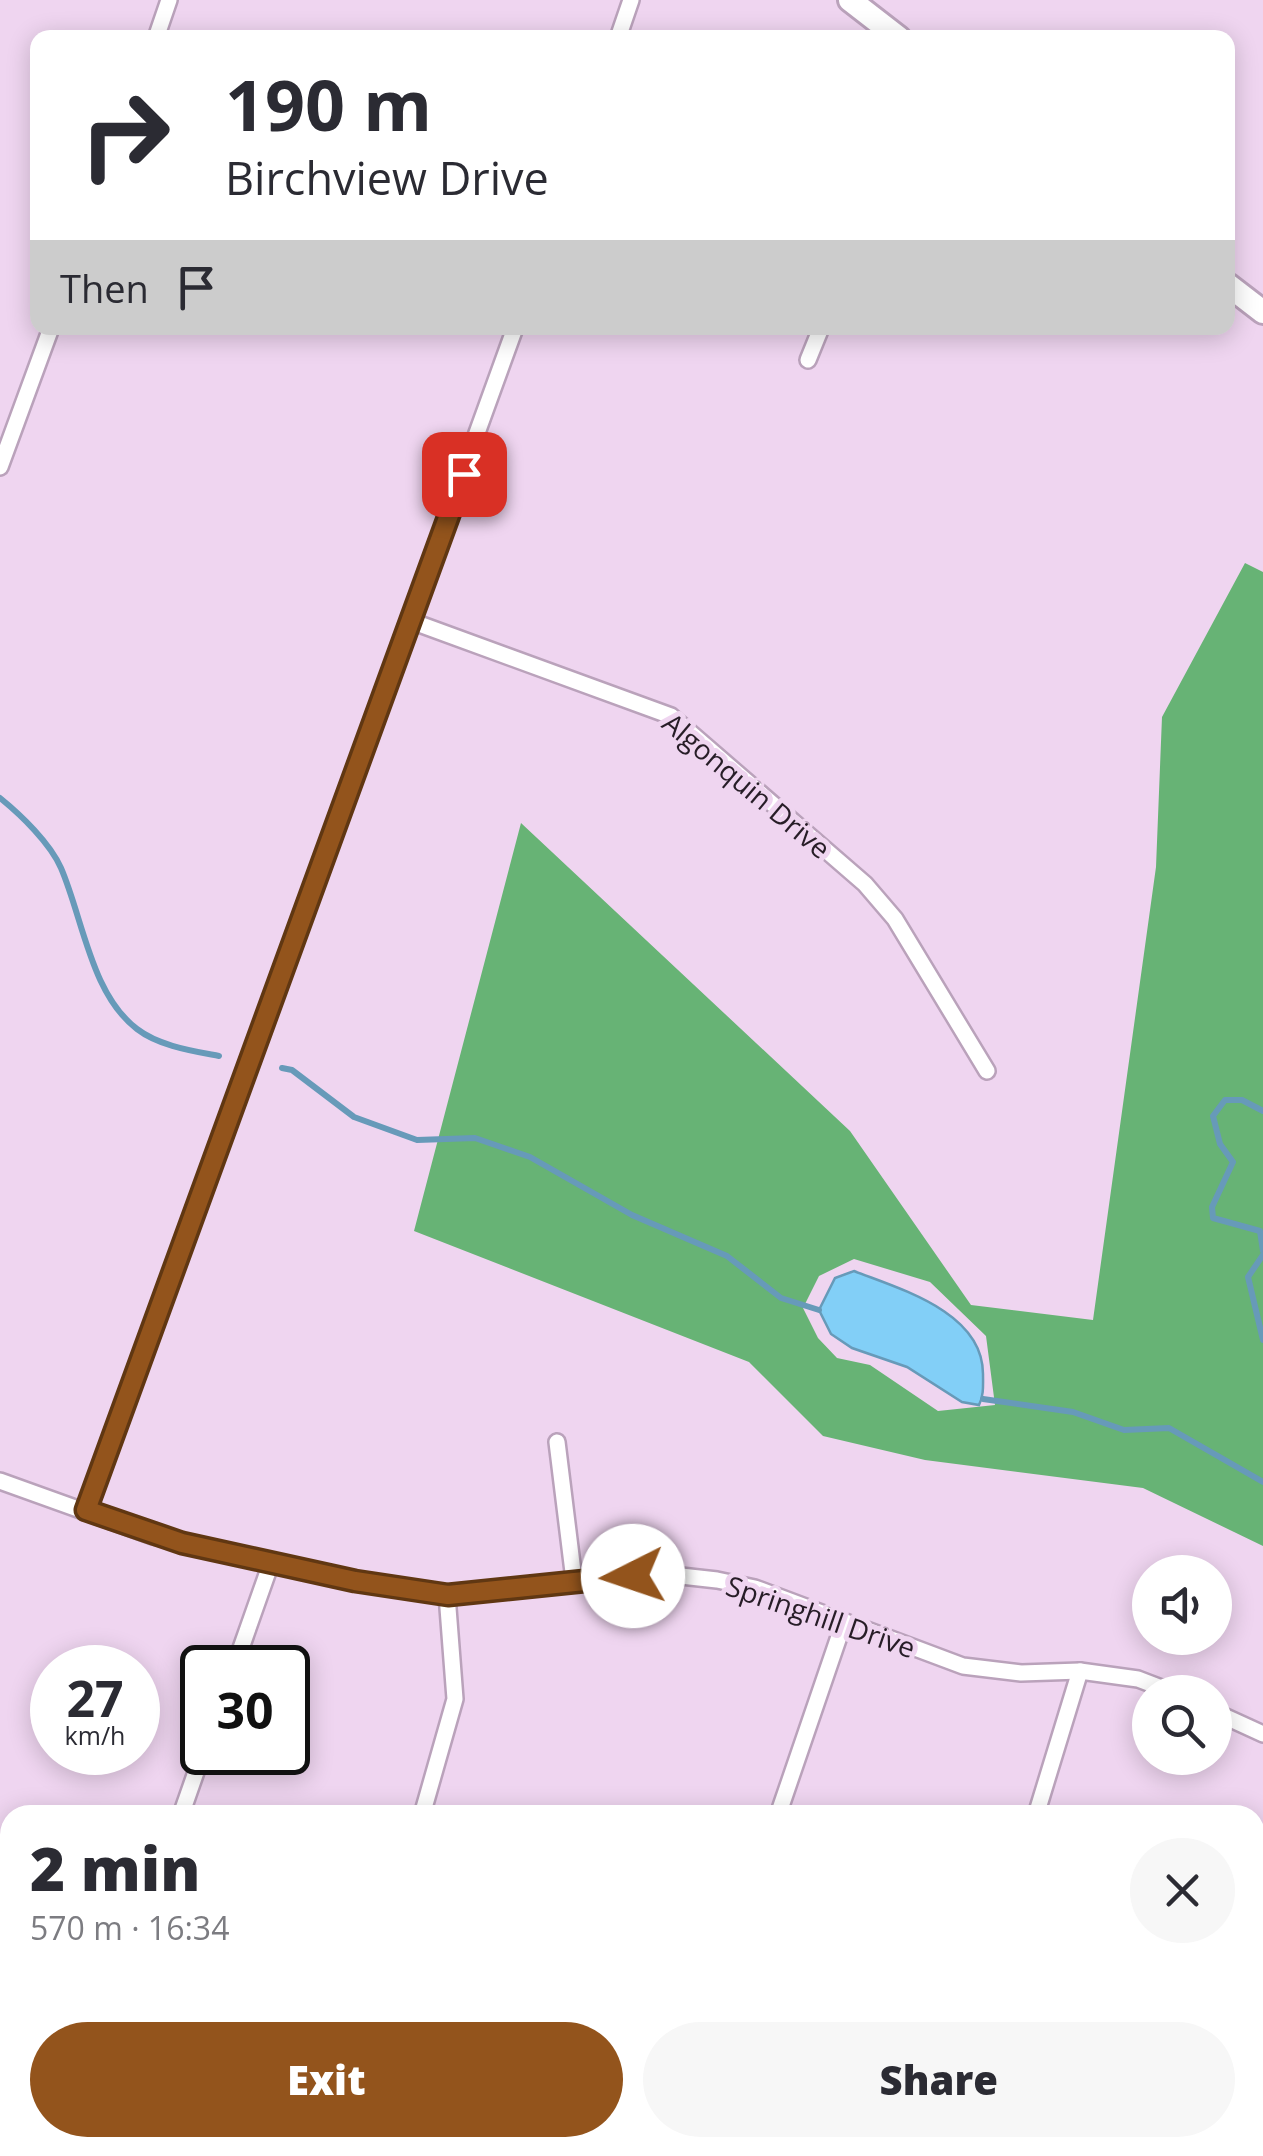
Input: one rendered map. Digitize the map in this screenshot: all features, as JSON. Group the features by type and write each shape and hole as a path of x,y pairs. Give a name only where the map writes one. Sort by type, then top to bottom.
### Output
{"street":[{"path":"159,30 170,0"},
{"path":"621,30 631,0"},
{"path":"850,0 889,30"},
{"path":"1235,290 1263,312"},
{"path":"0,466 47,335"},
{"path":"86,1510 412,621 513,335"},
{"path":"808,360 818,335"},
{"name":"Algonquin Drive","path":"412,621 671,716 875,896 896,919 987,1070"},
{"path":"557,1442 574,1580"},
{"name":"Springhill Drive","path":"0,1481 153,1536 271,1563 448,1595 663,1574 717,1580 755,1588 962,1666 1021,1673 1080,1671 1132,1678"},
{"path":"242,1645 271,1563"},
{"path":"425,1805 455,1700 448,1595"},
{"path":"781,1805 844,1622"},
{"path":"1039,1805 1080,1671"},
{"path":"1232,1720 1263,1734"},
{"path":"184,1805 195,1775"}],"green space":[{"path":"1245,563 1263,572 1263,1546 1143,1488 925,1460 823,1436 749,1362 414,1231 521,823 850,1131 971,1305 1093,1320 1156,867 1162,717","holes":["854,1259 930,1282 986,1336 995,1405 938,1411 870,1365 837,1358 818,1338 803,1308 819,1276"]}],"water":[{"path":"854,1271 936,1306 969,1334 979,1353 983,1374 979,1405 962,1402 907,1367 852,1348 831,1334 819,1310 835,1278"}],"waterway":[{"path":"0,798 34,830 56,859 99,976 121,1014 155,1040 219,1056"},
{"path":"282,1068 292,1070 354,1117 417,1140 475,1138 530,1157 632,1215 727,1256 781,1298 819,1310"},
{"path":"1263,1111 1242,1100 1225,1100 1213,1116 1220,1144 1233,1162 1212,1207 1213,1218 1260,1231 1263,1251"},
{"path":"1263,1255 1248,1277 1263,1340"},
{"path":"983,1399 1073,1412 1124,1430 1169,1428 1263,1482"}],"route":[{"path":"464,474 86,1510 182,1543 355,1581 448,1595 633,1576"}]}
